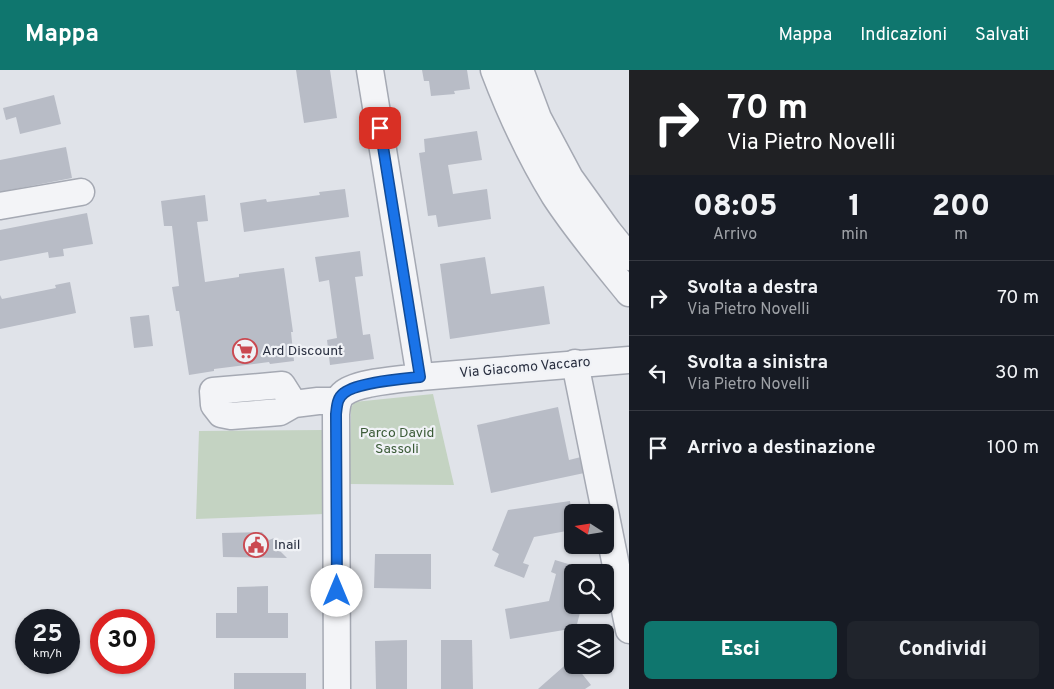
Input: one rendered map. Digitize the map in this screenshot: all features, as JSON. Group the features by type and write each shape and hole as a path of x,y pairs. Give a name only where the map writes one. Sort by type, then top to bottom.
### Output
{"street":[{"path":"370,70 420,377"},
{"path":"494,70 509,111 554,194 599,238 629,256"},
{"path":"520,70 538,118 629,293"},
{"path":"0,206 81,192"},
{"name":"Via Giacomo Vaccaro","path":"338,401 344,393 359,386 420,377 629,360"},
{"path":"575,363 629,630"},
{"path":"294,404 338,401 336,414 337,689"}],"green space":[{"name":"Parco David Sassoli","path":"433,394 454,485 349,484 351,408 354,402"},
{"path":"324,430 324,514 196,519 199,431"}],"building":[{"path":"296,70 330,70 337,118 304,123"},
{"path":"422,70 467,70 470,89 454,91 455,94 431,96 429,81 424,81"},
{"path":"54,95 61,124 20,134 16,117 6,120 3,108"},
{"path":"477,131 482,160 448,165 453,194 487,189 491,219 438,227 436,215 428,216 419,153 425,152 424,139"},
{"path":"66,147 72,178 0,192 0,160"},
{"path":"345,189 349,217 244,232 240,203 266,199 267,202 320,195 319,192"},
{"path":"205,195 208,221 197,222 205,282 239,277 239,274 284,268 293,332 291,332 294,361 214,369 214,371 189,375 179,311 176,311 172,287 179,286 172,226 164,226 161,201"},
{"path":"87,213 93,244 63,249 64,256 49,258 48,252 0,261 0,230"},
{"path":"360,251 363,276 355,277 363,335 370,334 374,359 330,365 327,340 337,338 329,280 319,282 315,257"},
{"path":"485,257 491,294 544,286 550,324 450,339 440,264"},
{"path":"70,282 76,313 0,329 0,295 2,299 56,288 55,285"},
{"path":"149,315 153,346 134,348 130,317"},
{"path":"558,407 569,460 585,456 589,472 491,493 477,425"},
{"path":"570,501 570,504 564,504 564,531 534,537 523,563 529,565 524,578 494,566 499,554 492,550 508,510"},
{"path":"262,532 269,540 274,538 279,540 281,545 279,550 287,558 223,557 222,533"},
{"path":"375,554 431,554 431,589 374,588"},
{"path":"555,560 568,564 564,564 564,614 580,614 577,624 564,624 564,630 510,639 505,609 549,601 556,574 551,572"},
{"path":"268,586 268,613 288,613 288,638 216,638 216,613 237,613 237,587"},
{"path":"407,640 407,689 376,689 375,641"},
{"path":"441,640 472,640 473,689 441,689"},
{"path":"564,666 564,674 582,674 591,685 585,689 538,689"},
{"path":"234,673 306,673 306,689 234,689"}],"place":[{"name":"Ard Discount","path":"245,351"},
{"name":"Inail","path":"256,545"}],"route":[{"path":"337,591 336,414 338,401 344,393 359,386 420,377 380,128"}]}
